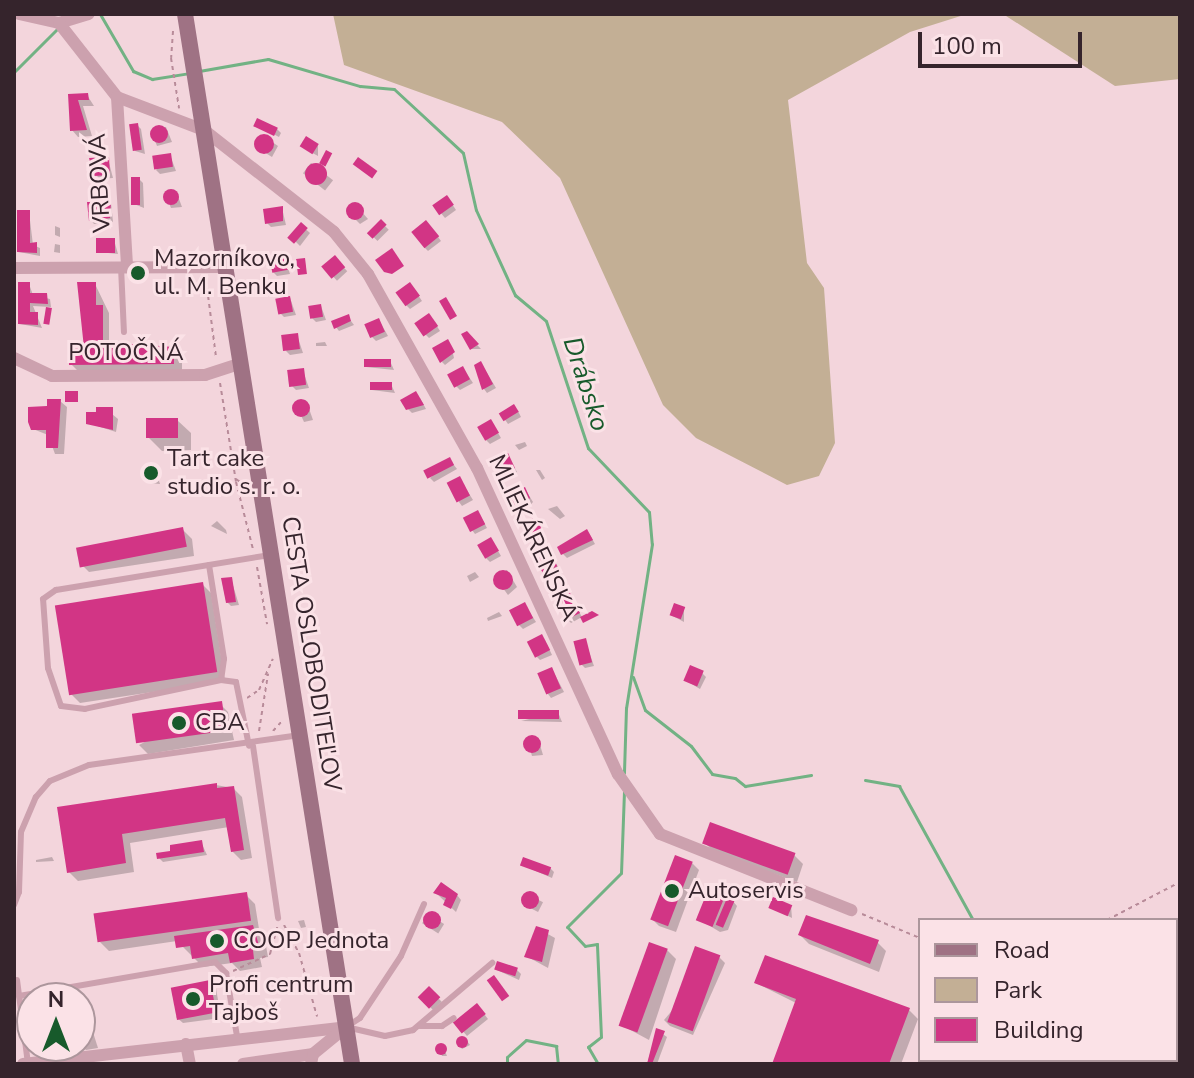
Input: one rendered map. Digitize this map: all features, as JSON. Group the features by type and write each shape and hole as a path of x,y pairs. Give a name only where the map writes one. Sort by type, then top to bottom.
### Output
{"main road":[{"name":"CESTA OSLOBODITEĽOV","path":"185,14 241,363 260,557 300,735 352,1064"}],"street":[{"path":"19,14 59,23 89,14"},
{"path":"59,23 117,97"},
{"name":"VRBOVÁ","path":"124,267 117,97 204,130"},
{"name":"MLIEKÁRENSKÁ","path":"204,130 334,232 368,274 477,468 618,774 660,834 851,910"},
{"path":"14,268 226,267"},
{"name":"POTOČNÁ","path":"14,358 52,376 218,373 241,363"},
{"path":"25,1064 237,1036 346,1027"},
{"path":"243,1064 312,1059 346,1027"},
{"path":"186,1044 190,1064"}],"lane":[{"path":"124,267 124,332"},
{"path":"260,557 56,590 43,599 48,668 61,706 85,709 221,680 236,682 251,746 278,918"},
{"path":"209,565 224,659 221,680"},
{"path":"14,905 19,892 21,832 36,797 50,781 89,765 251,746 300,735"},
{"path":"346,1027 360,1018 401,956 424,904"},
{"path":"96,984 215,962 226,973 237,1036"},
{"path":"420,1026 492,963"},
{"path":"346,1027 385,1036 420,1026 442,1026 454,1018"}],"path":[{"path":"173,27 171,58 176,89"},
{"path":"205,272 235,478 260,557 269,631"},
{"path":"235,478 247,487"},
{"path":"241,504 248,497"},
{"path":"276,671 273,658 268,674 262,727 255,735 273,731 283,720 282,710"},
{"path":"239,699 255,695 268,674"},
{"path":"1111,918 1180,882"},
{"path":"851,910 918,937"},
{"path":"226,973 254,966 270,954 278,918"},
{"path":"278,918 299,953 317,1016"}],"green space":[{"path":"333,14 967,14 910,32 788,100 807,263 824,288 835,443 819,476 787,485 696,438 663,405 560,178 502,122 344,65"},
{"path":"1003,14 1180,14 1180,79 1115,86"}],"building":[{"path":"88,93 89,100 78,100 87,130 70,131 68,94"},
{"path":"257,118 278,128 274,136 253,126"},
{"path":"138,123 142,150 133,151 129,124"},
{"path":"159,125 168,134 159,143 150,134"},
{"path":"264,134 271,137 274,144 271,151 264,154 257,151 254,144 257,137"},
{"path":"306,136 319,144 312,154 300,146"},
{"path":"326,150 332,153 325,167 319,163"},
{"path":"171,153 173,167 154,170 152,156"},
{"path":"109,157 110,175 94,176 89,158"},
{"path":"358,157 377,171 372,178 353,164"},
{"path":"312,163 320,163 327,174 320,185 312,185 305,178 305,170"},
{"path":"131,177 140,177 140,205 131,205"},
{"path":"168,189 174,189 179,197 177,203 168,205 163,200 163,194"},
{"path":"447,195 454,205 439,215 432,205"},
{"path":"111,201 110,218 89,221 87,202"},
{"path":"355,202 364,211 355,220 346,211"},
{"path":"283,206 283,221 265,224 263,209"},
{"path":"17,210 30,210 30,243 37,242 37,253 17,252"},
{"path":"381,219 387,225 373,239 367,233"},
{"path":"426,220 439,236 424,248 411,232"},
{"path":"301,222 308,228 294,244 287,238"},
{"path":"96,238 115,238 115,253 96,253"},
{"path":"392,248 404,266 392,274 384,272 375,260"},
{"path":"285,254 288,270 272,273 269,257"},
{"path":"335,255 345,267 331,279 321,267"},
{"path":"305,258 307,274 298,275 296,259"},
{"path":"18,282 30,282 30,293 47,293 48,304 30,303 30,312 38,312 38,325 18,324"},
{"path":"77,282 96,282 96,305 103,305 103,348 118,348 118,343 174,347 174,364 69,365 69,348 84,348"},
{"path":"410,282 420,296 405,306 395,293"},
{"path":"290,296 293,312 278,315 275,299"},
{"path":"446,297 457,316 450,320 439,301"},
{"path":"321,304 323,317 310,319 308,306"},
{"path":"46,307 52,308 49,325 43,324"},
{"path":"429,313 438,326 423,336 414,323"},
{"path":"349,314 351,321 334,329 331,321"},
{"path":"379,318 385,332 370,338 364,324"},
{"path":"467,331 479,344 470,350 461,334"},
{"path":"298,333 300,349 283,351 281,335"},
{"path":"448,339 455,352 440,363 432,348"},
{"path":"364,359 391,359 391,367 364,367"},
{"path":"481,361 493,384 482,390 474,365"},
{"path":"463,366 470,379 454,388 447,374"},
{"path":"304,368 306,385 289,387 287,370"},
{"path":"370,382 392,382 392,390 370,390"},
{"path":"65,391 78,391 78,402 65,402"},
{"path":"416,391 424,405 406,410 400,400"},
{"path":"47,399 61,399 58,448 46,448 46,430 31,430 28,422 28,407 47,406"},
{"path":"301,399 310,408 301,417 292,408"},
{"path":"514,404 519,412 504,421 499,414"},
{"path":"96,407 113,407 113,430 86,424 86,412 96,412"},
{"path":"146,418 178,418 178,438 146,438"},
{"path":"491,419 499,433 485,441 477,427"},
{"path":"508,453 515,468 500,476 493,460"},
{"path":"450,457 454,465 427,479 423,471"},
{"name":"Tart cake studio s. r. o.","path":"150,466 156,468 156,480 150,482 144,480 142,474 144,468"},
{"path":"460,476 470,496 457,502 447,483"},
{"path":"525,487 530,498 516,512 510,493"},
{"path":"478,510 485,524 470,532 463,518"},
{"path":"536,517 543,532 528,540 521,524"},
{"path":"183,527 187,547 80,567 76,548"},
{"path":"587,529 593,540 561,555 557,547"},
{"path":"491,537 499,551 485,559 477,545"},
{"path":"550,552 557,566 543,574 536,559"},
{"path":"503,570 510,573 513,580 510,587 503,590 496,587 493,580 496,573"},
{"path":"232,577 236,602 226,603 221,578"},
{"path":"203,582 217,672 69,695 55,605"},
{"path":"569,591 580,613 566,620 559,596"},
{"path":"525,602 533,618 517,626 509,610"},
{"path":"674,603 685,607 681,619 670,615"},
{"path":"592,611 599,615 583,623 580,617"},
{"path":"542,634 550,650 535,658 527,642"},
{"path":"586,638 592,662 579,665 573,641"},
{"path":"690,665 704,671 697,687 683,681"},
{"path":"552,667 561,688 546,694 537,673"},
{"name":"CBA","path":"222,701 226,731 136,743 132,714"},
{"path":"518,710 559,710 559,719 518,719"},
{"path":"532,735 541,744 532,753 523,744"},
{"path":"217,783 217,788 234,786 244,850 231,852 225,818 122,834 126,863 67,873 57,807"},
{"path":"710,822 796,853 788,875 702,844"},
{"path":"202,840 204,852 157,859 156,853 170,851 170,845"},
{"path":"675,855 693,862 668,926 650,919"},
{"path":"523,857 551,867 548,876 520,865"},
{"path":"441,882 458,894 451,909 443,905 446,898 433,893"},
{"path":"710,885 727,892 712,927 696,920"},
{"path":"530,891 539,900 530,909 521,900"},
{"path":"247,892 251,921 98,942 94,914"},
{"path":"773,897 792,905 788,916 768,908"},
{"path":"727,898 734,901 723,928 716,925"},
{"path":"432,911 441,920 432,929 423,920"},
{"path":"806,915 879,940 870,964 798,935"},
{"name":"COOP Jednota","path":"253,925 260,949 253,950 254,959 230,963 228,953 192,959 190,946 176,948 174,936"},
{"path":"536,926 549,930 542,962 524,957"},
{"path":"649,942 668,949 637,1032 619,1026"},
{"path":"695,946 720,955 693,1031 667,1022"},
{"path":"765,955 910,1008 889,1064 772,1064 796,999 754,983"},
{"path":"497,961 518,968 515,976 494,970"},
{"path":"494,975 509,996 502,1001 487,980"},
{"name":"Profi centrum Tajboš","path":"210,980 216,1012 177,1020 171,988"},
{"path":"429,986 440,997 429,1009 418,997"},
{"path":"477,1003 486,1014 462,1033 453,1023"},
{"path":"656,1028 665,1031 652,1064 647,1064"},
{"path":"462,1036 468,1042 462,1048 456,1042"},
{"path":"441,1043 447,1049 441,1055 435,1049"}],"waterway":[{"name":"Drábsko","path":"100,14 133,71 152,79 188,73"},
{"path":"14,72 59,27"},
{"name":"Drábsko","path":"199,71 268,59 360,86 394,89 463,153 476,210 515,295 546,321 588,448 649,512 652,544 626,708 624,773"},
{"name":"Drábsko","path":"633,677 645,710 691,746 712,774 735,778 745,786 811,775"},
{"name":"Drábsko","path":"865,780 899,786 972,918"},
{"path":"598,1064 588,1047 601,1037 597,944 585,946 567,927 621,873 624,792"},
{"path":"507,1064 507,1057 526,1040 556,1046 558,1064"}],"place":[{"name":"Mazorníkovo, ul. M. Benku","path":"138,273"},
{"name":"Tart cake studio s. r. o.","path":"151,473"},
{"name":"CBA","path":"179,723"},
{"name":"Autoservis","path":"672,891"},
{"name":"COOP Jednota","path":"217,941"},
{"name":"Profi centrum Tajboš","path":"193,999"}]}
